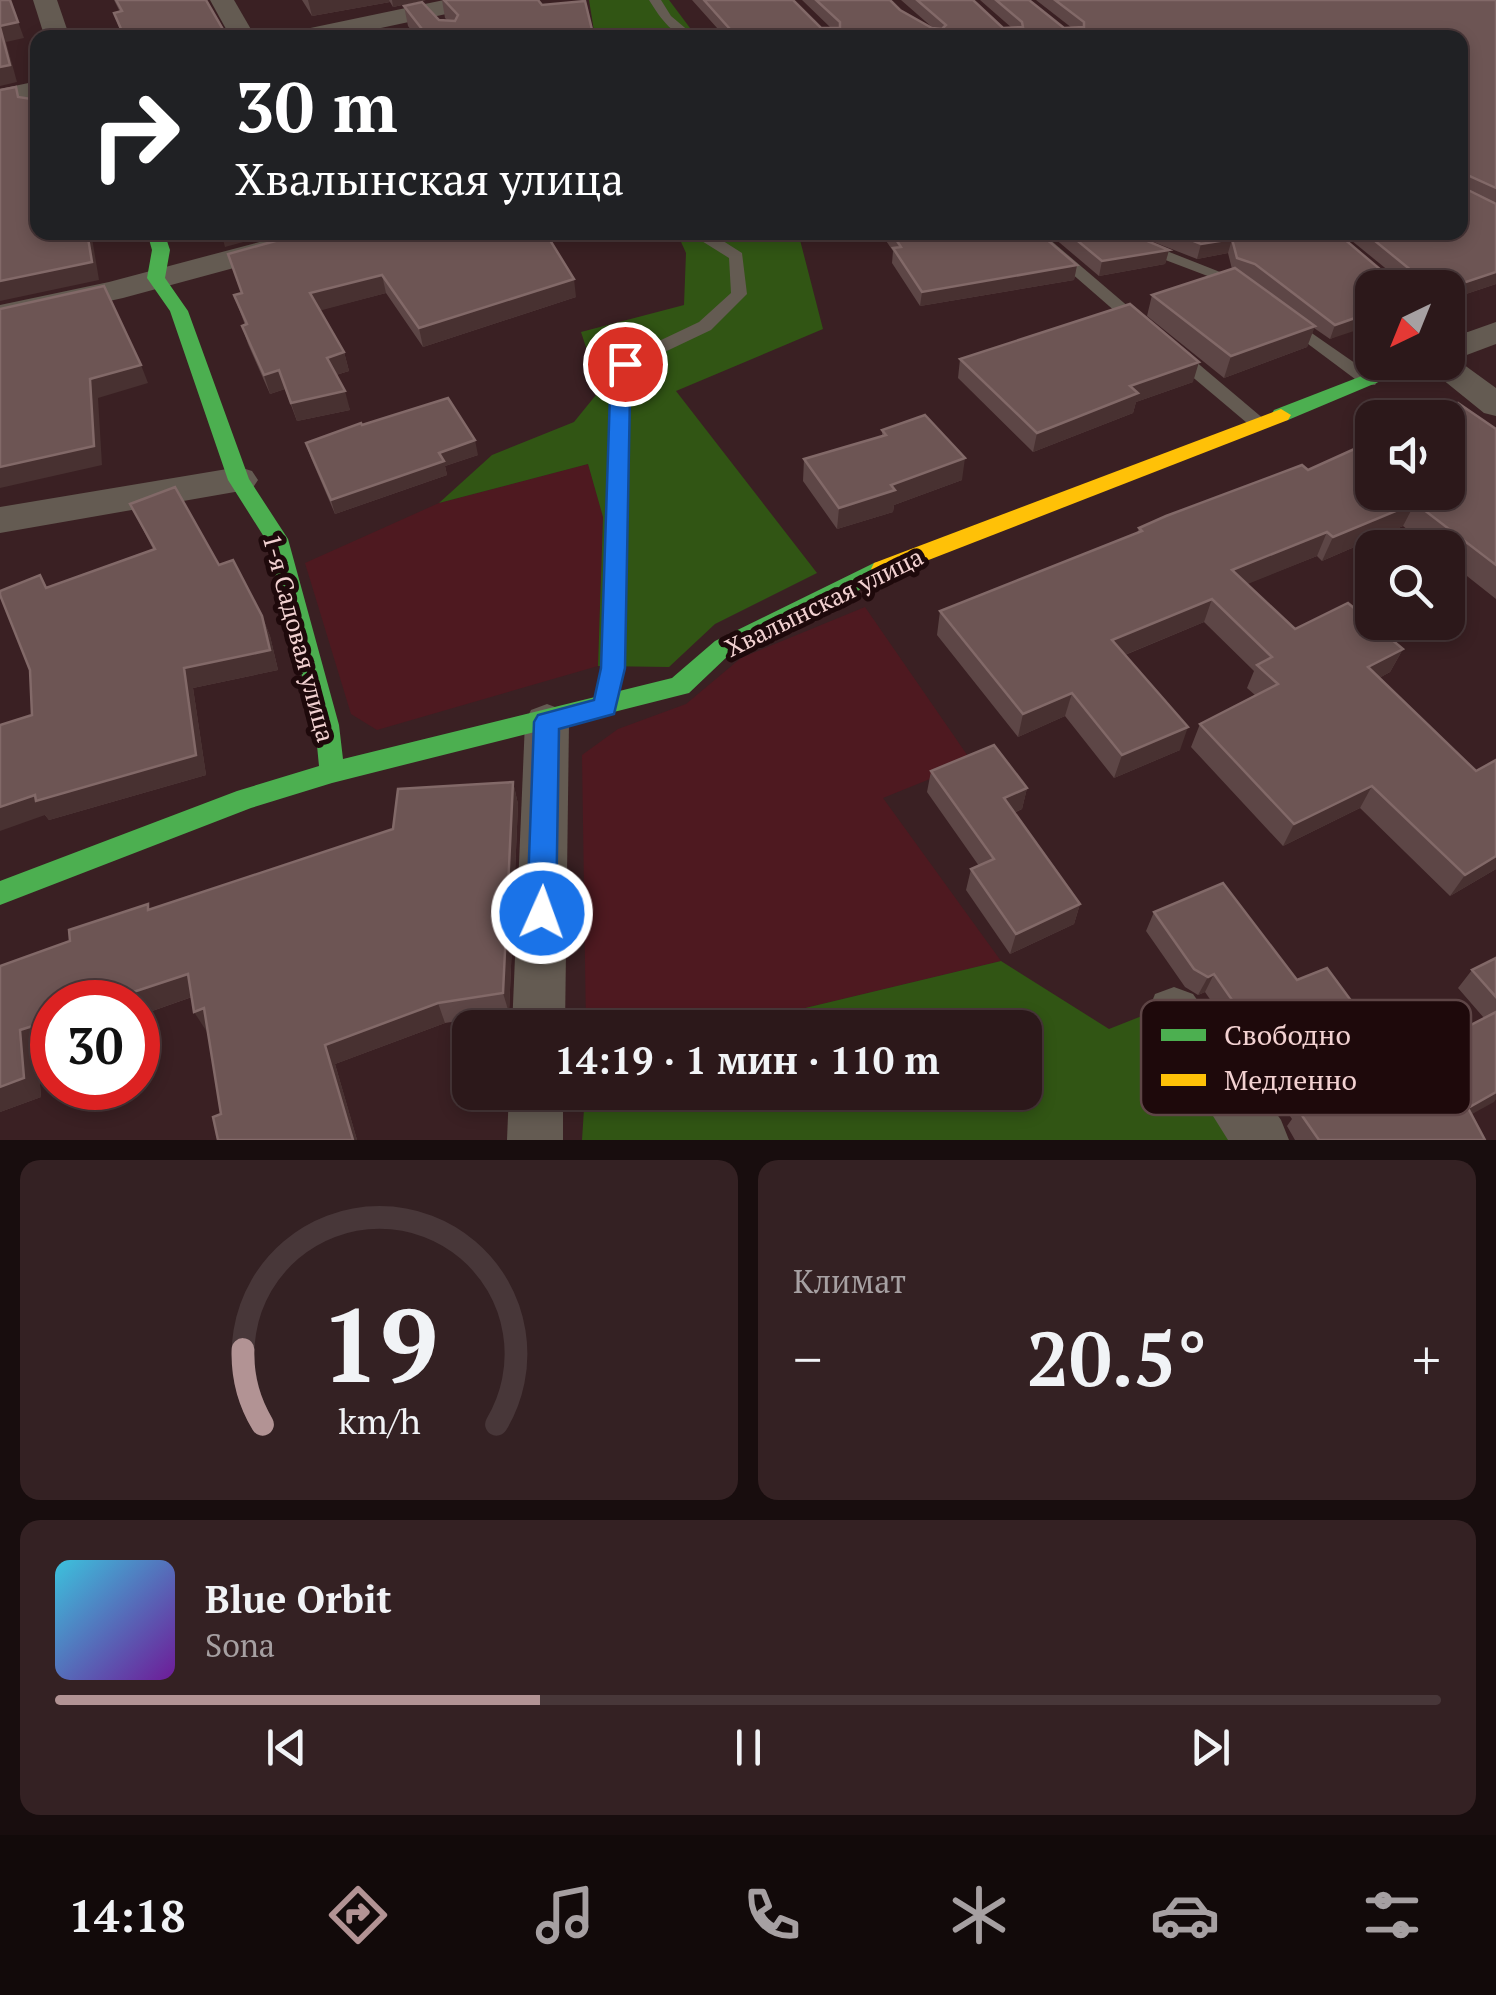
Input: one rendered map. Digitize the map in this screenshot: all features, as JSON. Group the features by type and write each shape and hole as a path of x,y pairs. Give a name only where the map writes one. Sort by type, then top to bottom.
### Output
{"street":[{"path":"45,0 55,30"},
{"path":"222,0 239,30"},
{"path":"358,0 373,22"},
{"path":"334,30 373,22 434,18 480,0"},
{"path":"0,97 30,91"},
{"path":"156,278 161,250 158,240"},
{"path":"0,316 303,240"},
{"name":"1-я Садовая улица","path":"156,278 179,311 240,480 277,539 327,725 332,772"},
{"path":"605,707 613,668 620,394 625,364"},
{"path":"1462,380 1496,405"},
{"name":"Хвалынская улица","path":"0,892 246,798 332,772 547,722 680,686 724,647 873,574 1368,381"},
{"path":"0,520 240,480"},
{"path":"539,1010 547,722"},
{"path":"535,1140 536,1110"},
{"path":"1243,1115 1260,1140"}],"lane":[{"path":"654,0 666,18 681,30"},
{"path":"625,364 705,326 739,294 737,256 712,240"},
{"path":"1041,240 1150,332"},
{"path":"1135,240 1144,247 1242,284 1368,381"},
{"path":"1164,344 1259,424"}],"shaded area":[{"path":"588,464 603,516 598,666 377,730 351,714 305,563 439,503"},
{"path":"865,607 972,762 883,798 1001,961 797,1010 586,1010 582,755 618,729 686,704 741,658"}],"green space":[{"path":"589,0 669,0 692,30 594,30"},
{"path":"680,240 800,240 823,329 676,391 817,573 715,624 669,667 598,666 603,517 588,464 439,503 492,455 574,422 600,390 581,332 684,305 686,253"},
{"path":"1001,961 1109,1029 1141,1016 1141,1115 1221,1115 1238,1140 582,1140 584,1110 1042,1110 1042,1010 797,1010"}],"building":[{"path":"0,0 10,0 18,22 0,26"},
{"path":"116,0 206,0 223,30 121,30 114,13 122,11"},
{"path":"444,0 538,0 542,5 585,1 592,30 423,30 404,6 422,2 439,20 455,21 458,15"},
{"path":"704,0 793,0 821,28 840,28 840,22 816,0 890,0 932,28 942,29 946,25 917,0 973,0 1003,28 1023,27 996,0 1029,0 1064,28 1084,27 1084,22 1055,0 1496,0 1496,188 1468,175 1468,30 731,30"},
{"path":"0,27 10,65 0,67"},
{"path":"16,87 18,97 30,99 30,240 88,240 92,262 0,281 0,90"},
{"path":"1468,190 1496,204 1496,272 1465,282 1465,270 1411,270 1374,240 1468,240"},
{"path":"279,240 550,240 574,279 419,328 382,275 310,293 344,352 327,358 345,391 291,403 279,370 264,375 242,326 247,324 234,295 242,293 228,254"},
{"path":"896,240 1047,240 1077,265 922,292 893,248 901,247"},
{"path":"1077,240 1145,240 1169,250 1102,261"},
{"path":"1191,240 1226,240 1201,244"},
{"path":"1232,240 1345,240 1381,270 1355,270 1355,318 1335,325 1255,264 1237,258"},
{"path":"1235,268 1315,326 1231,356 1152,295"},
{"path":"104,286 141,365 90,379 94,446 0,467 0,309"},
{"path":"1130,304 1199,362 1130,386 1138,393 1037,433 960,359"},
{"path":"448,398 475,440 439,453 444,461 331,500 306,443"},
{"path":"1465,408 1496,429 1496,565 1465,541 1465,530 1450,530 1424,510 1465,510"},
{"path":"925,415 965,458 891,485 895,490 839,508 804,459 886,435 882,430"},
{"path":"1355,449 1355,510 1398,510 1333,537 1327,532 1232,570 1295,629 1348,603 1355,609 1355,640 1392,640 1403,649 1368,667 1476,771 1496,760 1496,856 1465,875 1372,786 1294,824 1200,724 1278,684 1257,665 1272,657 1212,599 1112,640 1188,727 1122,755 1072,693 1023,714 940,611 1142,531 1139,528 1166,516 1302,465 1308,470"},
{"path":"175,487 219,565 233,560 262,616 270,650 184,668 196,755 36,801 35,795 0,807 0,725 32,715 30,670 0,591 40,575 46,588 155,549 130,504"},
{"path":"994,745 1027,788 1004,798 1080,904 1016,934 971,869 994,859 931,771"},
{"path":"513,782 503,993 438,1003 325,1045 353,1140 218,1140 213,1117 221,1114 204,1008 194,1012 188,974 160,983 160,980 30,980 30,1027 20,1030 24,1078 0,1087 0,966 70,941 69,930 148,904 148,910 393,829 398,789"},
{"path":"1223,883 1297,980 1327,968 1351,1000 1232,1000 1214,974 1208,977 1194,969 1154,912"},
{"path":"1496,958 1496,997 1472,970"},
{"path":"1496,1012 1496,1092 1471,1106 1471,1025"},
{"path":"1471,1114 1485,1140 1319,1140 1303,1117"}],"traffic: fast":[{"path":"158,240 161,250 156,278 179,311 239,480 277,539 327,725 332,772"},
{"path":"1281,415 1371,380"},
{"path":"0,893 246,799 332,772 680,686 723,647 882,569"}],"traffic: slow":[{"path":"605,707 613,668 620,394 625,364"},
{"path":"882,569 1281,415"}],"route":[{"path":"542,913 547,722 605,707 613,668 620,394 625,364"}]}
